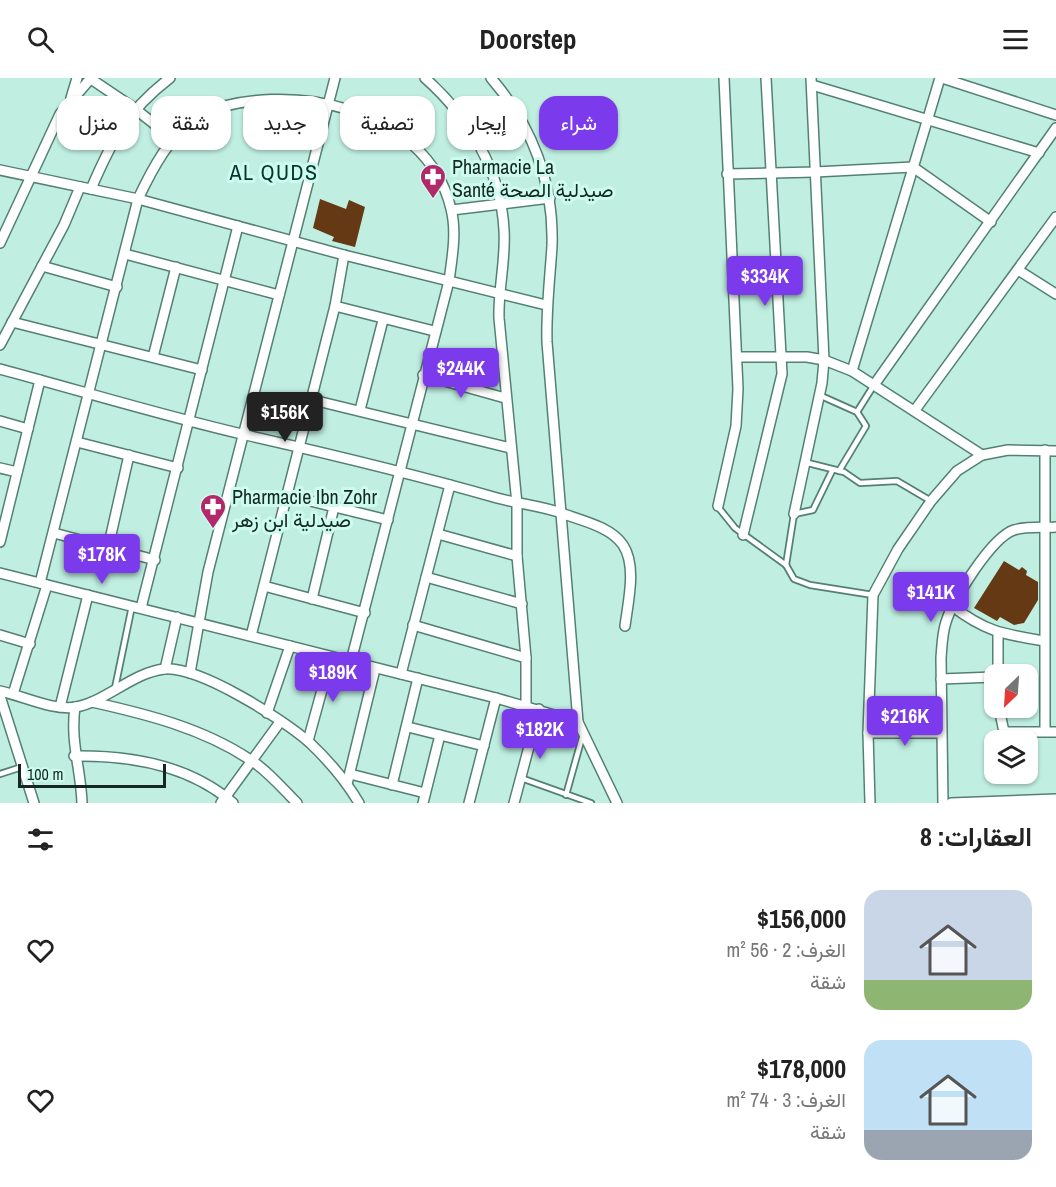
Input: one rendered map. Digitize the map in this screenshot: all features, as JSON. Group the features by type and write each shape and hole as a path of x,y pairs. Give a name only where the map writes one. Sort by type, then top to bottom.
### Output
{"street":[{"path":"71,96 76,78"},
{"path":"75,96 91,78 117,96"},
{"path":"139,104 170,78"},
{"path":"190,673 208,572 292,241 335,94 335,78"},
{"path":"425,78 443,95 471,130 482,150 500,203 504,230 498,293 505,398 517,504 516,556 526,658 526,706"},
{"path":"491,78 518,113 544,171 550,198 552,246 546,305 578,722 614,801"},
{"path":"718,506 736,426 737,357 724,78"},
{"path":"743,535 780,383 766,78"},
{"path":"852,371 941,78 1056,115"},
{"path":"794,514 824,360 812,81 1039,153"},
{"path":"231,99 257,90"},
{"path":"335,94 366,105 416,141 433,164 452,210 453,244 449,281 434,331 351,662"},
{"path":"139,112 151,121"},
{"path":"0,243 57,121"},
{"path":"874,385 1056,128"},
{"path":"91,189 109,150"},
{"path":"13,694 30,644 54,533 138,199 165,150"},
{"path":"727,174 913,167 991,222"},
{"path":"0,170 138,199 344,255 546,305"},
{"path":"0,345 80,187"},
{"path":"452,210 550,198"},
{"path":"915,410 1054,223"},
{"path":"137,607 155,560 238,226"},
{"path":"125,254 279,295"},
{"path":"251,636 334,306 344,255"},
{"path":"42,266 117,287"},
{"path":"153,357 176,267"},
{"path":"1018,270 1056,294"},
{"path":"334,306 434,331"},
{"path":"360,410 383,320"},
{"path":"12,322 202,370"},
{"path":"737,357 780,356 824,360 852,371 982,455"},
{"path":"0,369 244,434 399,470 517,504 561,513 607,531 623,545 629,560 630,583 625,626"},
{"path":"423,375 505,398"},
{"path":"0,542 3,520 18,472 40,380"},
{"path":"309,399 360,410 411,426 510,448"},
{"path":"0,421 28,429"},
{"path":"77,442 178,468"},
{"path":"870,803 868,733 873,595 898,549 931,501 957,471 982,455 1008,450 1056,451"},
{"path":"1045,450 1051,528 1044,641 1045,731"},
{"path":"108,548 129,455"},
{"path":"0,468 18,472"},
{"path":"400,674 450,485"},
{"path":"286,495 388,520"},
{"path":"312,599 334,507"},
{"path":"943,803 942,634 952,606 980,563 999,541 1012,531 1051,528"},
{"path":"54,533 155,560"},
{"path":"438,534 516,556"},
{"path":"0,576 43,584 199,622 375,669 539,709 578,722"},
{"path":"426,576 522,604"},
{"path":"264,586 364,613"},
{"path":"60,707 88,595"},
{"path":"952,606 974,622 998,634 1044,641"},
{"path":"165,669 177,617"},
{"path":"414,625 526,658"},
{"path":"997,664 998,634"},
{"path":"0,635 30,644"},
{"path":"267,713 290,646"},
{"path":"308,741 331,657"},
{"path":"34,803 0,694 13,694 60,707 75,707 92,702 144,676 165,669 190,673 238,695 308,741 348,779 359,803"},
{"path":"348,779 375,669"},
{"path":"942,679 984,677"},
{"path":"392,785 408,727 418,678"},
{"path":"469,803 496,698"},
{"path":"92,702 192,730 251,760 297,803"},
{"path":"75,707 72,724 74,756 81,780 82,803"},
{"path":"514,803 539,709"},
{"path":"1001,718 1004,732 1056,732"},
{"path":"74,756 108,756 174,769 226,801 251,760 280,722"},
{"path":"408,727 484,746"},
{"path":"868,733 942,734"},
{"path":"348,779 392,785 424,798 440,735"},
{"path":"951,803 1056,799"}],"lane":[{"path":"857,412 874,385"},
{"path":"819,395 857,412 864,421 865,431 839,471"},
{"path":"804,462 839,471 860,483 897,481 931,501"},
{"path":"786,565 794,514 813,510 832,471"},
{"path":"718,506 723,515 743,535 786,565 794,579 810,585 873,595"},
{"path":"114,691 137,607"},
{"path":"566,795 584,732"},
{"path":"0,774 22,768"},
{"path":"521,778 591,803"}],"building":[{"path":"320,199 346,209 349,200 365,207 355,247 332,241 334,237 313,228"},
{"path":"1004,561 1019,570 1022,567 1027,571 1026,575 1038,582 1038,600 1024,623 1014,625 1000,617 997,621 974,608"}],"place":[{"name":"Pharmacie La Santé صيدلية الصحة","path":"433,200"},
{"name":"Pharmacie Ibn Zohr صيدلية ابن زهر","path":"213,530"}],"district":[{"name":"AL QUDS","path":"274,172"}]}
